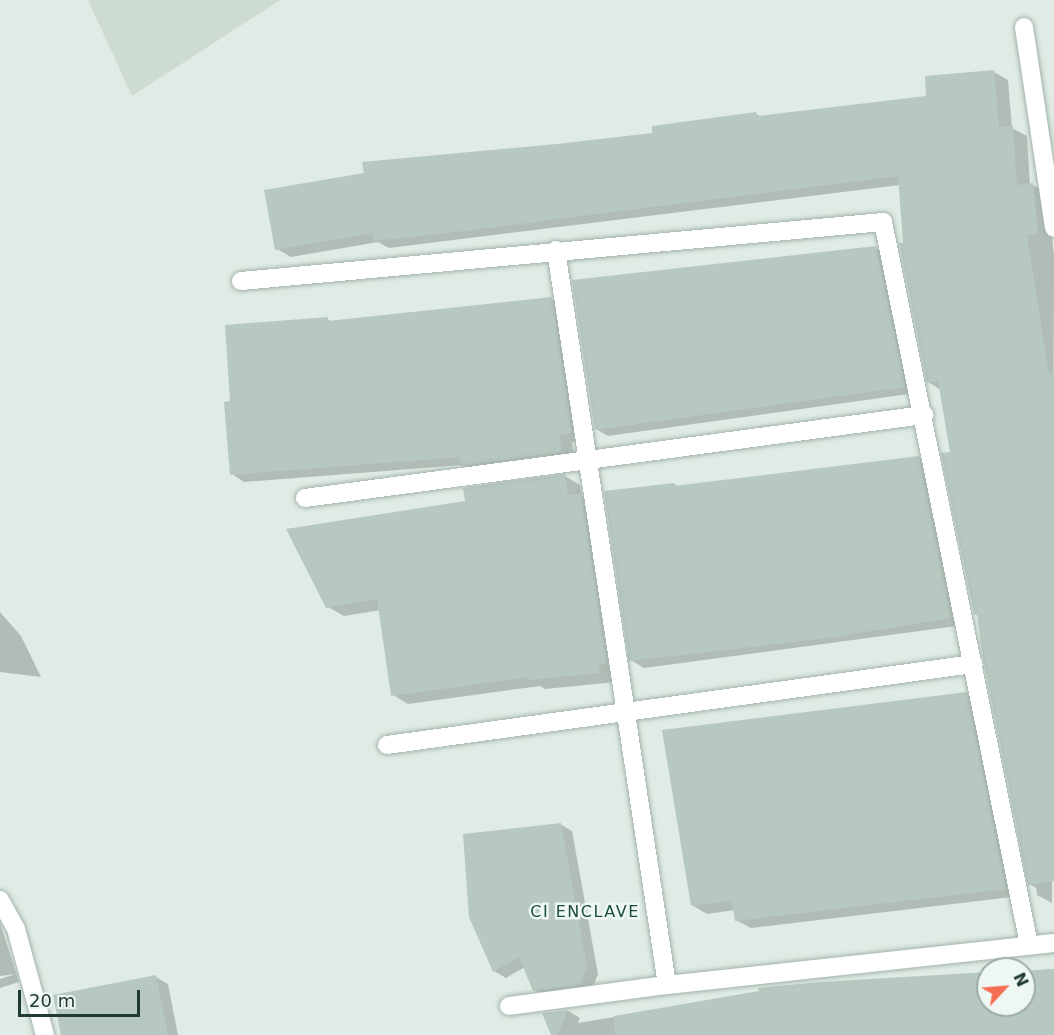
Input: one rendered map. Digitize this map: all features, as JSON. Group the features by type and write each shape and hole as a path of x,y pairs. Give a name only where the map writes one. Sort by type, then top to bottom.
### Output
{"street":[{"path":"1024,27 1054,228"},
{"path":"241,282 556,250 883,222 924,415 1029,945"},
{"path":"556,250 624,713 667,985"},
{"path":"305,498 924,415"},
{"path":"387,745 973,664"},
{"path":"0,900 16,929 45,1035"},
{"path":"509,1006 667,985 1054,943"}],"shaded area":[{"path":"88,0 280,0 132,96"}],"building":[{"path":"994,70 999,127 1013,126 1017,185 1033,183 1038,233 1027,235 1049,375 1054,374 1054,881 1028,885 982,653 977,614 974,614 941,453 950,452 938,381 927,383 899,243 903,243 898,176 373,241 372,233 275,250 264,190 364,173 362,162 652,133 652,126 756,112 757,116 926,96 925,76"},
{"path":"876,246 905,387 595,430 572,280"},
{"path":"552,297 572,433 559,435 562,452 461,466 460,457 230,475 224,402 230,401 225,325 328,317 328,321"},
{"path":"919,456 951,618 828,638 629,661 604,491 674,483 674,486"},
{"path":"565,474 568,495 581,494 607,663 599,664 600,673 528,680 528,677 391,696 377,599 326,608 286,529 465,501 463,488"},
{"path":"967,692 1006,889 735,921 732,901 691,906 662,730"},
{"path":"561,823 587,967 579,985 533,991 519,957 493,972 469,917 463,834"},
{"path":"1054,969 1054,1035 615,1035 614,1016 759,991 758,988 976,973 976,1017 1036,1017 1036,970"},
{"path":"156,975 168,1035 61,1035 53,995"},
{"path":"568,1010 557,1035 551,1035 542,1013"}],"district":[{"name":"CI ENCLAVE","path":"585,912"}]}
